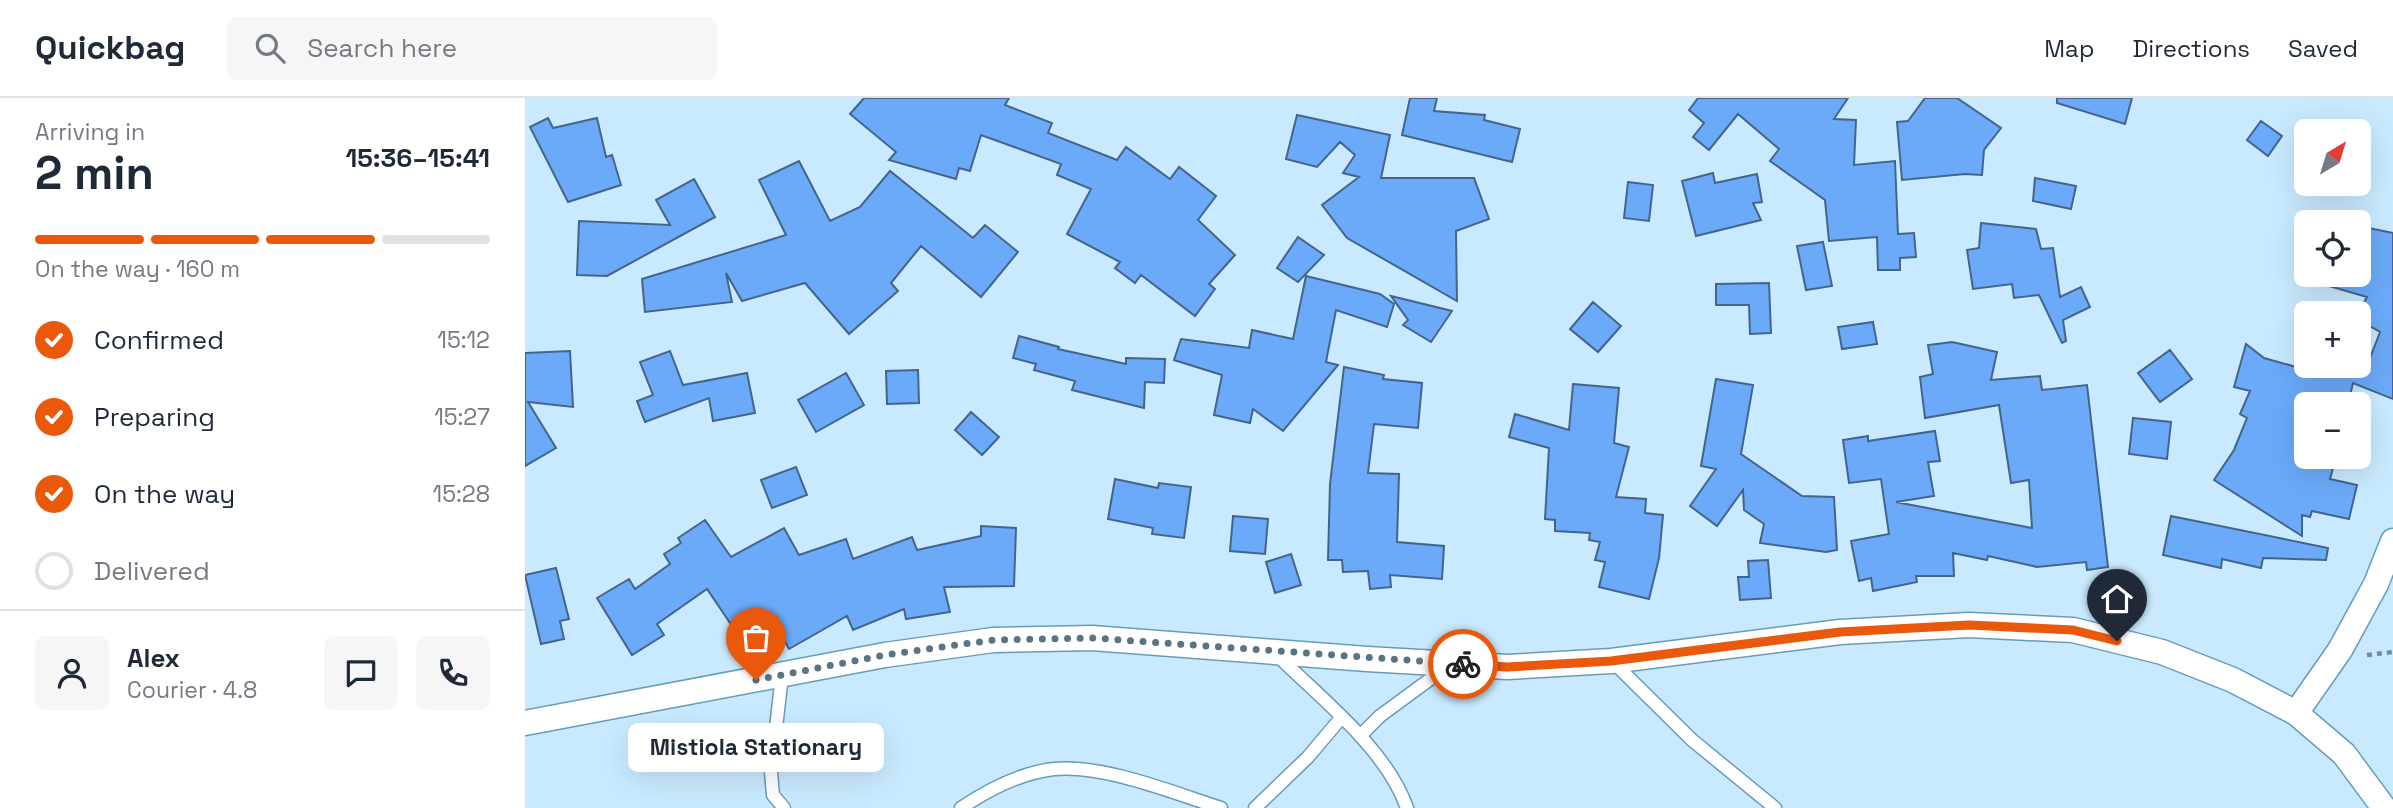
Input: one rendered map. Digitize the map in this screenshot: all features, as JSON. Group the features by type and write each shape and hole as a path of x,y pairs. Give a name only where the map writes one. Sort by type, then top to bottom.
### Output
{"street":[{"path":"2296,713 2340,650 2376,584 2393,541"},
{"path":"525,723 885,655 993,640 1093,638 1507,667 1611,661 1840,632 1969,625 2073,630 2162,652 2233,680 2296,713 2344,754 2384,808"}],"lane":[{"path":"1274,652 1360,737 1395,781 1407,808"},
{"path":"1611,661 1692,740 1775,808"},
{"path":"1360,737 1380,716 1451,664"},
{"path":"782,675 771,772 773,795 784,808"},
{"path":"1255,808 1308,757 1341,718"},
{"path":"961,808 1014,778 1055,769 1092,771 1146,784 1221,808"}],"building":[{"path":"864,98 1009,98 1005,105 1052,123 1048,133 1117,160 1126,147 1170,179 1179,167 1216,196 1198,220 1235,255 1209,284 1215,289 1195,316 1141,275 1135,283 1115,268 1120,262 1067,234 1091,189 1057,175 1061,164 981,135 970,171 959,168 956,179 889,160 896,152 850,114"},
{"path":"1410,98 1437,98 1434,111 1485,115 1484,120 1520,129 1512,162 1402,135"},
{"path":"1698,98 1848,98 1834,119 1856,120 1854,165 1895,161 1898,234 1914,233 1916,257 1900,258 1900,270 1878,270 1877,237 1829,241 1825,200 1770,161 1779,149 1738,114 1709,150 1693,137 1704,123 1689,110"},
{"path":"1925,98 1957,98 2001,128 1984,150 1982,175 1902,180 1897,122 1908,121"},
{"path":"2057,98 2132,98 2125,124 2057,103"},
{"path":"1297,115 1390,135 1381,178 1474,178 1489,219 1456,231 1457,301 1347,238 1322,205 1359,177 1343,173 1355,155 1340,142 1317,167 1286,159"},
{"path":"548,118 553,128 597,118 606,157 612,155 621,185 568,202 530,127"},
{"path":"2261,121 2282,136 2268,156 2247,140"},
{"path":"799,161 830,221 860,207 890,171 973,238 985,225 1018,252 981,297 921,246 891,283 898,291 849,334 805,283 742,301 726,273 732,302 645,312 642,279 786,235 759,180"},
{"path":"1713,173 1715,183 1757,174 1762,202 1753,203 1761,220 1696,236 1682,181"},
{"path":"2035,178 2076,186 2071,209 2033,201"},
{"path":"694,179 715,217 607,276 577,275 579,221 670,225 656,200"},
{"path":"1628,182 1653,185 1649,221 1624,218"},
{"path":"1981,223 2036,229 2041,249 2053,248 2060,297 2081,287 2090,307 2063,320 2066,341 2062,343 2039,295 2014,298 2012,284 1973,289 1967,250 1979,248"},
{"path":"2371,228 2393,233 2393,399 2353,383 2351,392 2294,392 2294,469 2333,469 2330,479 2357,485 2349,519 2312,511 2310,517 2302,515 2302,536 2214,480 2234,450 2247,418 2240,414 2250,391 2234,387 2246,344 2264,358 2294,366 2294,378 2371,378 2371,356 2380,332 2371,327 2371,301 2365,301 2367,297 2333,287 2371,287"},
{"path":"1298,237 1324,255 1298,282 1277,268"},
{"path":"1823,242 1832,286 1806,290 1797,246"},
{"path":"1306,276 1380,294 1394,304 1387,327 1336,310 1326,362 1338,365 1283,431 1253,409 1250,423 1214,415 1222,375 1174,360 1181,339 1249,348 1252,330 1293,339"},
{"path":"1769,283 1771,333 1750,334 1749,305 1716,305 1716,284"},
{"path":"1391,296 1452,311 1431,342 1403,325 1408,320"},
{"path":"1593,302 1621,326 1598,352 1570,329"},
{"path":"1873,322 1877,344 1842,349 1838,327"},
{"path":"1019,336 1059,347 1058,349 1126,364 1126,358 1165,359 1164,383 1145,382 1144,408 1072,390 1075,381 1034,370 1036,364 1013,358"},
{"path":"1952,342 1997,352 1991,380 2040,376 2042,390 2087,385 2108,567 2087,570 2086,562 2037,567 1988,556 1987,560 1953,553 1954,576 1916,576 1917,582 1873,591 1871,578 1859,581 1851,541 1889,534 1881,479 1849,483 1843,440 1868,436 1868,441 1935,431 1940,461 1928,462 1934,496 1896,502 2032,528 2029,480 2011,483 1999,405 1925,418 1920,377 1933,374 1928,345"},
{"path":"2170,350 2192,379 2160,402 2138,373"},
{"path":"570,351 573,407 528,402 556,448 525,466 525,353"},
{"path":"670,351 683,385 747,373 755,413 713,421 709,398 645,422 637,401 653,395 640,362"},
{"path":"1344,367 1384,375 1383,379 1422,383 1418,428 1374,424 1368,473 1399,474 1397,542 1444,546 1442,579 1390,575 1391,587 1370,589 1368,571 1343,572 1342,560 1328,560 1330,484"},
{"path":"918,370 919,403 887,404 886,371"},
{"path":"846,373 864,405 816,432 798,400"},
{"path":"1716,379 1753,385 1741,454 1802,496 1834,497 1837,550 1826,552 1760,543 1764,524 1744,510 1743,490 1717,526 1690,506 1716,469 1701,466"},
{"path":"1573,384 1619,388 1614,443 1629,447 1616,497 1646,499 1645,513 1663,515 1659,558 1649,599 1599,587 1605,562 1595,560 1600,542 1589,540 1590,533 1555,531 1555,520 1545,519 1549,448 1509,437 1515,414 1569,430"},
{"path":"971,412 999,437 982,455 955,430"},
{"path":"2133,418 2171,422 2167,459 2129,454"},
{"path":"796,467 807,495 772,508 761,480"},
{"path":"1115,479 1158,488 1159,483 1191,487 1184,538 1152,534 1153,528 1108,519"},
{"path":"1233,516 1268,519 1265,554 1230,551"},
{"path":"2171,516 2328,548 2326,560 2263,558 2261,568 2222,559 2221,568 2163,555"},
{"path":"705,520 731,557 784,528 799,555 846,539 853,559 912,537 917,550 981,536 981,526 1016,528 1014,586 944,587 950,612 906,619 904,609 853,630 847,616 789,649 777,627 747,648 707,589 657,624 664,635 632,655 597,598 629,579 635,589 670,564 664,554 681,543 678,538"},
{"path":"1291,554 1301,585 1275,593 1266,562"},
{"path":"1768,560 1771,598 1740,600 1738,577 1749,577 1748,561"},
{"path":"556,568 569,619 560,621 564,639 541,644 525,575"}],"way so far":[{"path":"756,680 885,655 993,640 1093,638 1463,664"}],"place":[{"name":"Mistiola Stationary","path":"756,680"}],"route":[{"path":"1463,664 1507,667 1611,661 1840,632 1969,625 2073,630 2117,641"}]}
